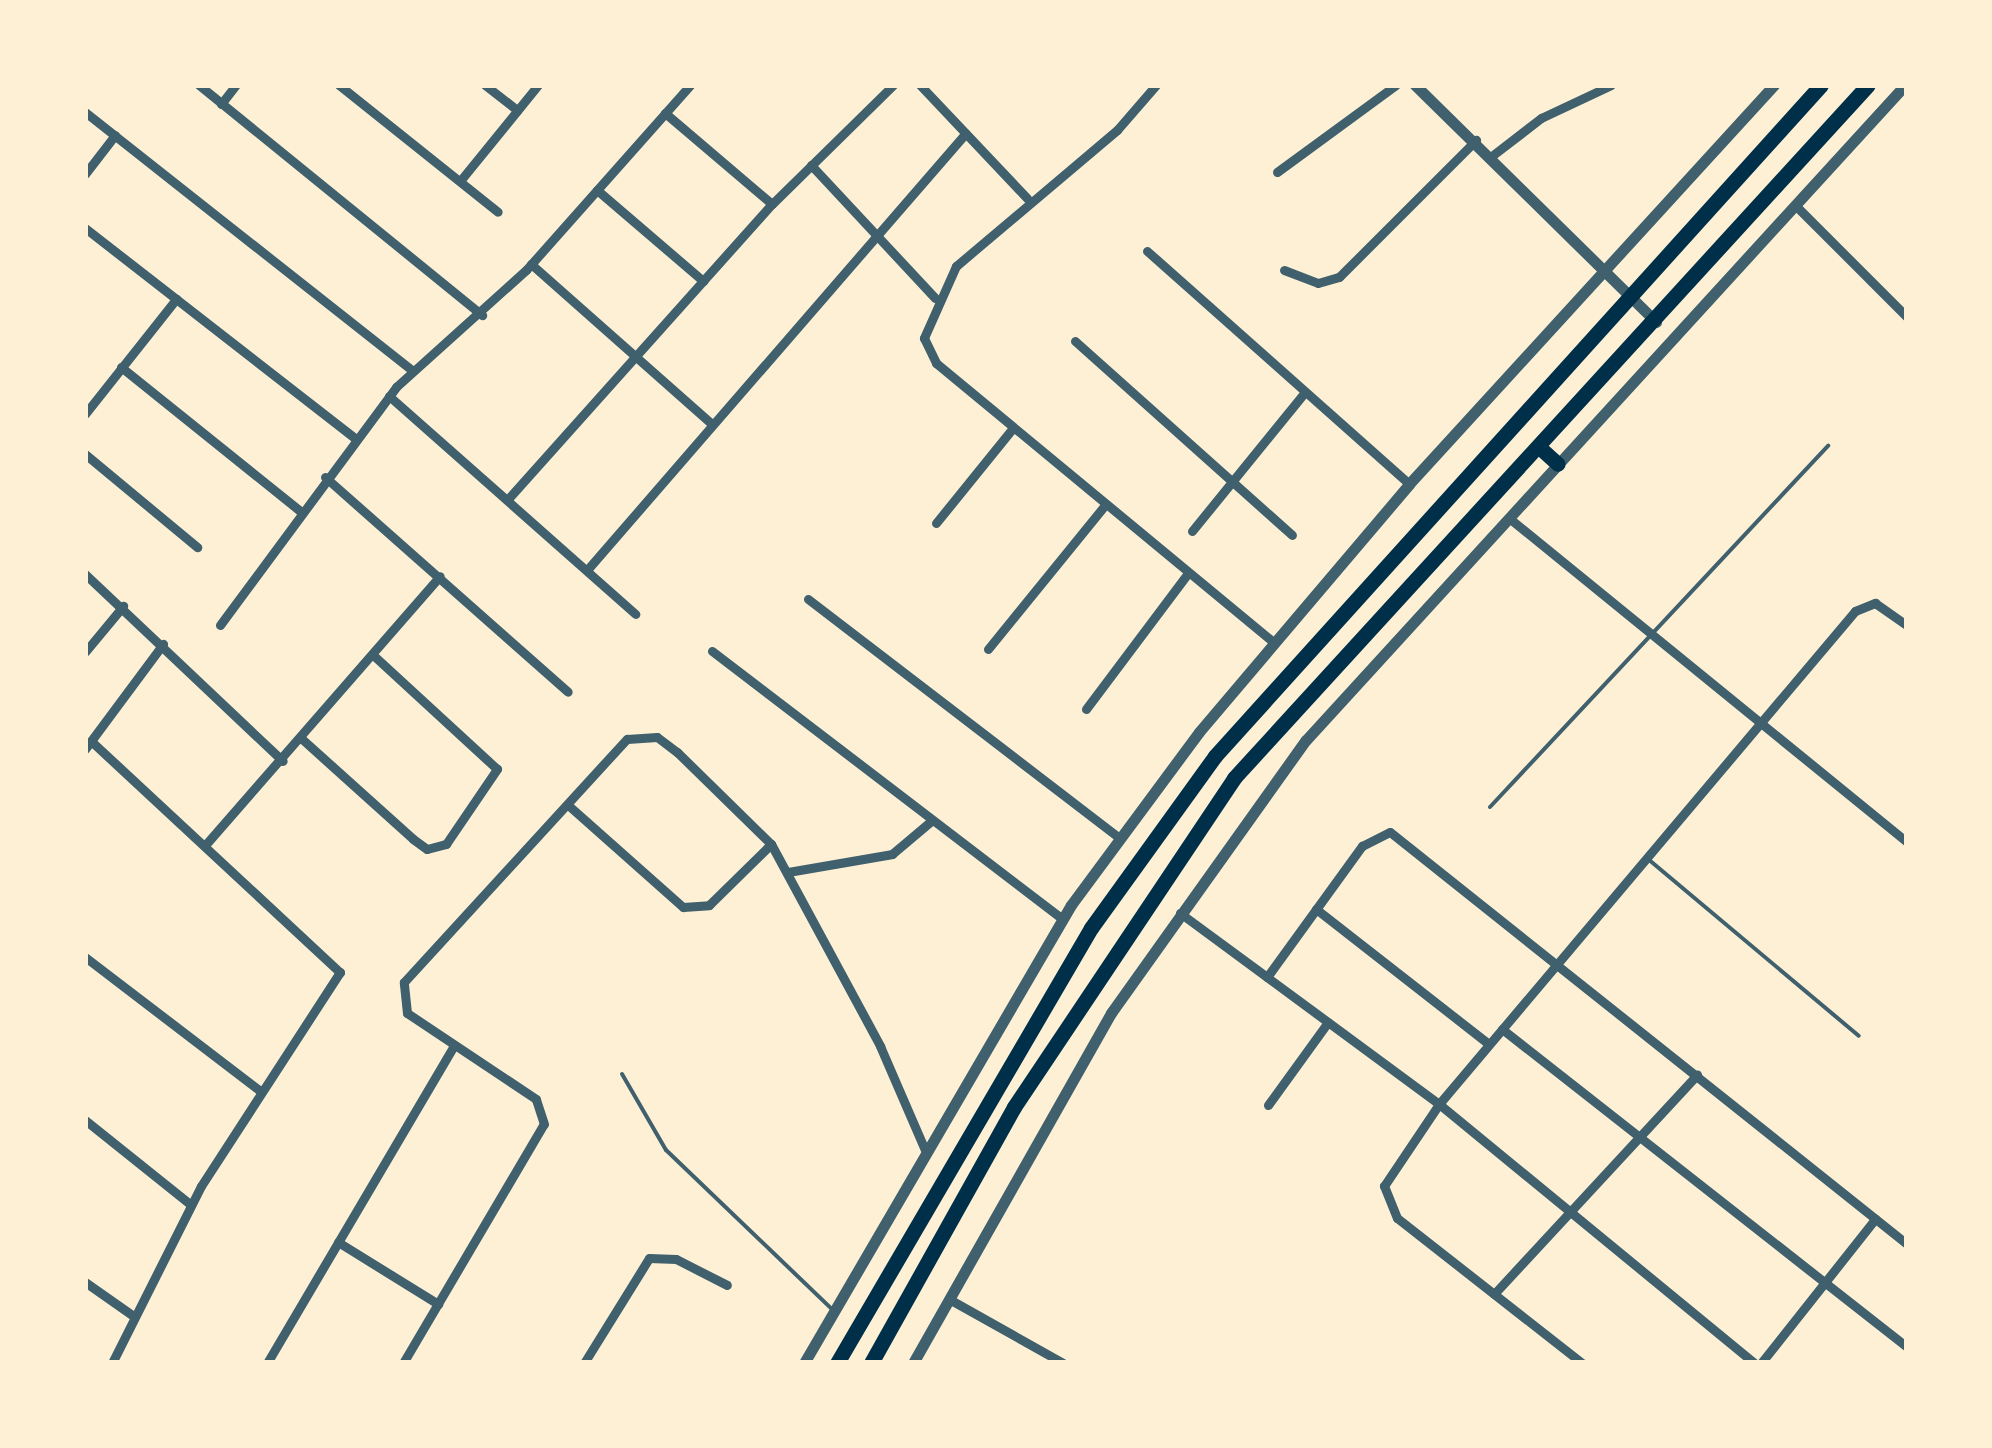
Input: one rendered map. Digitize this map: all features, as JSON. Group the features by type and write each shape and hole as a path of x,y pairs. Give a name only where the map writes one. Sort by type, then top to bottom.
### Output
{"highway":[{"path":"837,1363 985,1100 1158,832 1276,684 1820,85"},
{"path":"871,1363 1014,1108 1234,778 1656,322 1868,85"},
{"path":"1538,447 1558,464"}],"street":[{"path":"198,85 482,315"},
{"path":"222,104 236,85"},
{"path":"339,85 498,212"},
{"path":"485,85 517,110"},
{"path":"460,181 538,85"},
{"path":"220,625 324,477 390,396 413,371 482,315 532,264 690,85"},
{"path":"508,499 772,204 893,85"},
{"path":"920,85 1027,198"},
{"path":"1156,85 1117,130 1027,198 935,298 924,338 936,362 1274,643"},
{"path":"1277,172 1396,85"},
{"path":"1416,85 1493,155 1656,322"},
{"path":"1493,155 1540,118 1611,85"},
{"path":"804,1363 1062,919 1120,838 1274,643 1410,484 1774,85"},
{"path":"913,1363 1178,911 1306,740 1904,85"},
{"path":"85,112 413,371"},
{"path":"665,112 772,204"},
{"path":"586,570 966,133"},
{"path":"85,174 115,135"},
{"path":"1284,270 1318,282 1339,277 1477,140"},
{"path":"811,165 935,298"},
{"path":"597,190 703,282"},
{"path":"1795,205 1907,317"},
{"path":"85,228 356,438"},
{"path":"1147,252 1410,484"},
{"path":"532,264 712,424"},
{"path":"85,414 176,299"},
{"path":"1075,340 1292,535"},
{"path":"121,367 300,511"},
{"path":"1192,531 1306,392"},
{"path":"390,396 635,614"},
{"path":"936,523 1014,428"},
{"path":"85,454 197,546"},
{"path":"324,477 568,692"},
{"path":"988,650 1104,505"},
{"path":"1509,518 1907,842"},
{"path":"1086,709 1188,572"},
{"path":"85,574 283,762"},
{"path":"207,844 283,762 440,576"},
{"path":"808,599 1120,838"},
{"path":"1582,1363 1382,1200 1392,1168 1502,1028 1863,603 1907,625"},
{"path":"85,652 123,606"},
{"path":"112,1363 132,1315 190,1204 340,972 207,844 88,745 163,644"},
{"path":"712,650 930,822 1062,919"},
{"path":"302,739 412,839 427,849 446,844 497,769 373,656"},
{"path":"403,1363 544,1124 536,1099 407,1013 404,982 568,805 642,734 677,752 770,844 788,872 925,1150"},
{"path":"568,805 683,907 710,905 770,844"},
{"path":"788,872 892,854 930,822"},
{"path":"1267,977 1362,846 1390,832 1907,1244"},
{"path":"1316,909 1490,1044"},
{"path":"1178,911 1439,1104 1758,1363 1875,1218"},
{"path":"85,957 260,1091"},
{"path":"1268,1105 1328,1022"},
{"path":"1502,1028 1639,1143 1823,1287 1907,1347"},
{"path":"267,1363 454,1045"},
{"path":"1494,1294 1639,1143 1697,1075"},
{"path":"85,1120 190,1204"},
{"path":"338,1242 438,1304"},
{"path":"584,1363 649,1258 676,1260 727,1285"},
{"path":"85,1282 132,1315"},
{"path":"949,1299 1064,1363"}],"lane":[{"path":"1490,808 1657,637 1828,446"},
{"path":"1648,860 1859,1036"},
{"path":"622,1074 666,1150 834,1310"}]}
